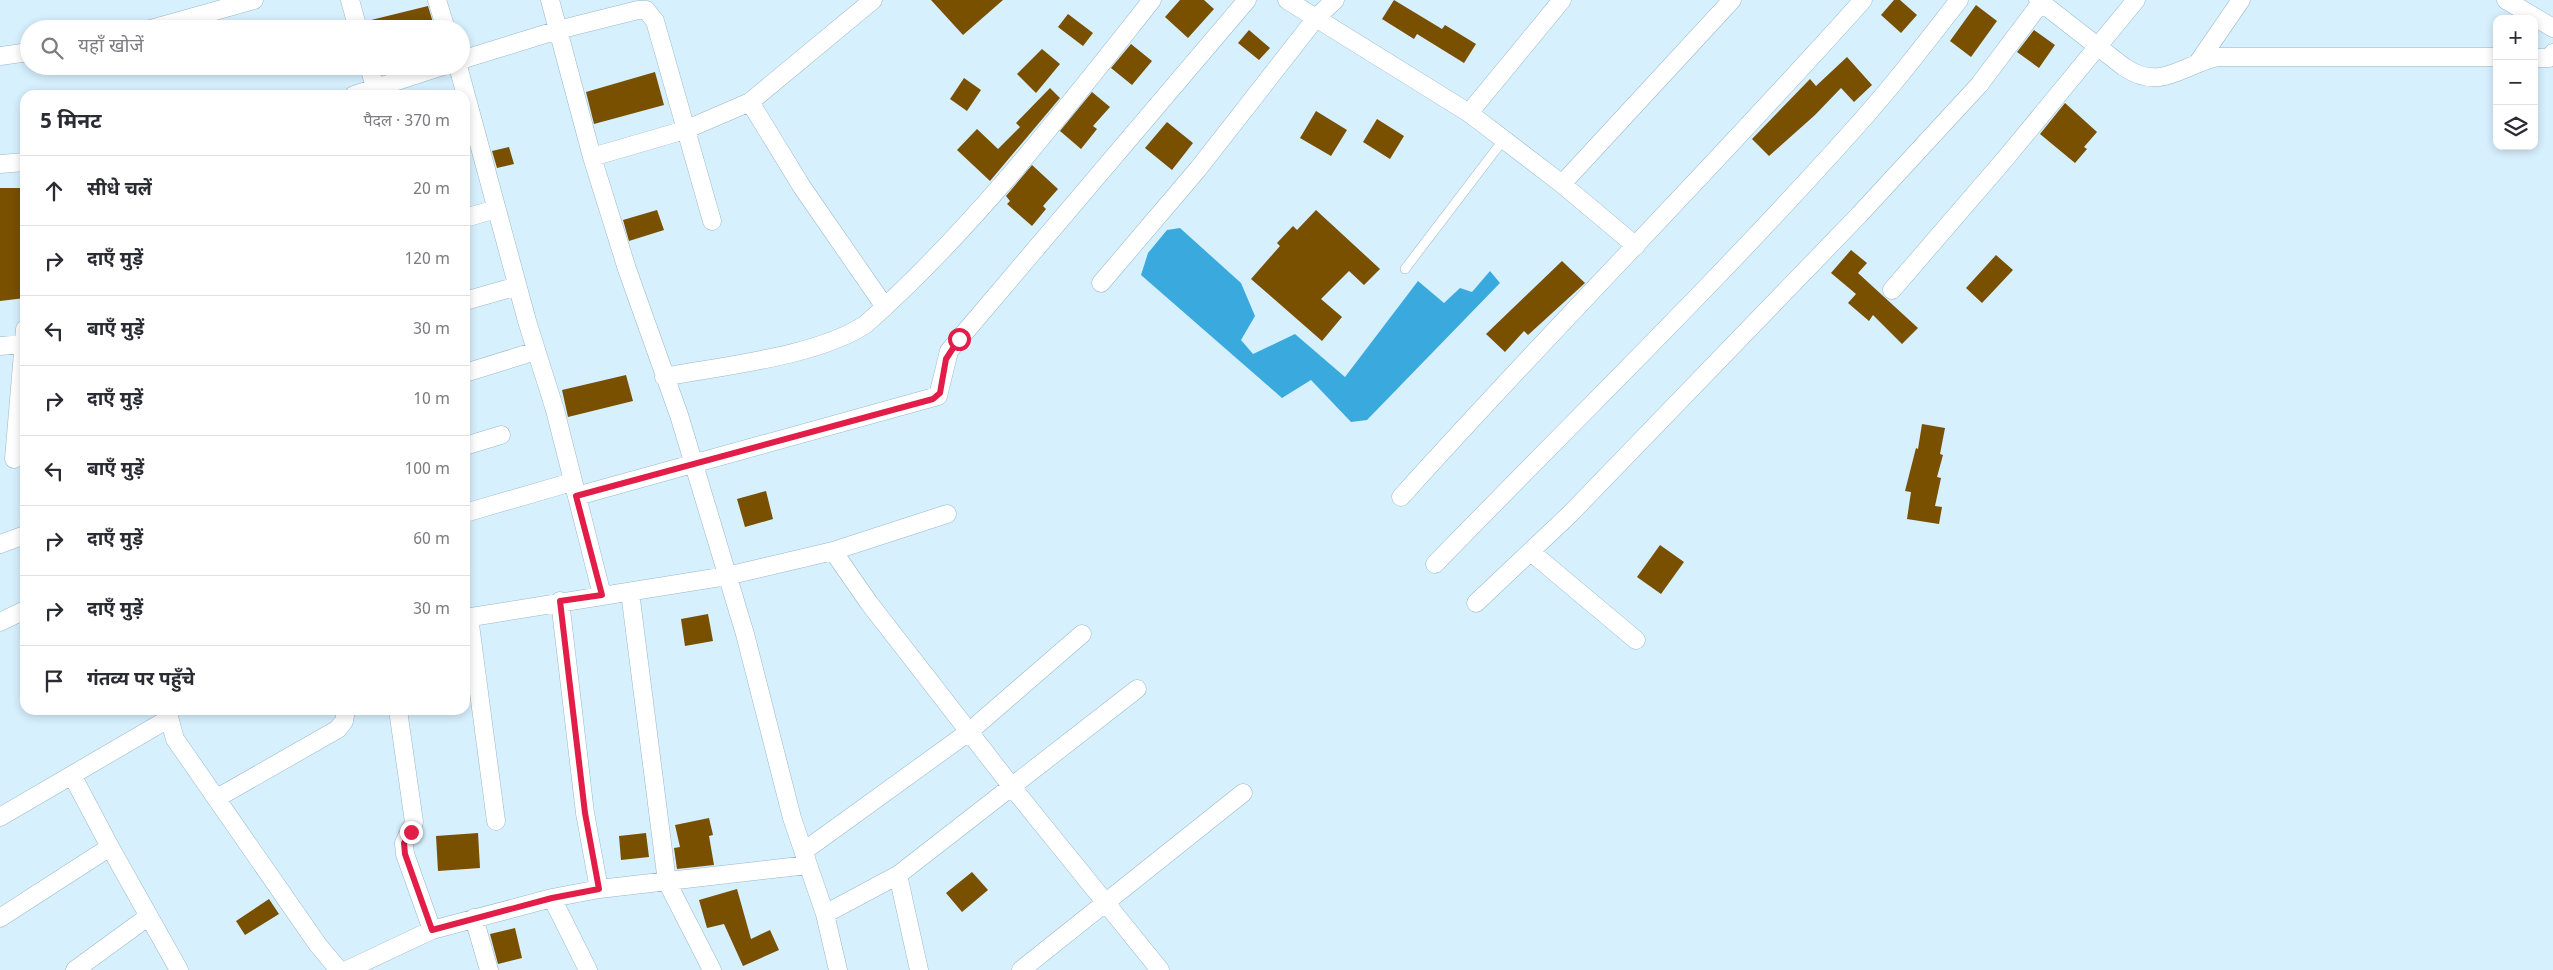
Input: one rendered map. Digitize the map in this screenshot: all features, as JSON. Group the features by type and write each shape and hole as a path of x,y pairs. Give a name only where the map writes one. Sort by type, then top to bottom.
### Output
{"street":[{"path":"184,20 254,0"},
{"path":"350,0 356,20"},
{"path":"437,0 443,20"},
{"path":"550,0 592,156 627,269 694,464 745,634 792,818 825,914 838,970"},
{"path":"592,156 684,130 750,102 873,0"},
{"path":"664,376 762,359 829,342 852,333 885,307 944,248 1042,139 1152,0"},
{"path":"470,512 694,464 938,396 949,351 1246,0"},
{"path":"1287,0 1469,113 1562,184 1636,246"},
{"path":"1102,283 1198,169 1316,18 1335,0"},
{"path":"1469,113 1562,0"},
{"path":"1562,184 1732,0"},
{"path":"1401,497 1478,411 1636,246 1863,0"},
{"path":"1435,564 1696,298 1848,136 1905,70 1959,0"},
{"path":"1892,290 2005,160 2136,0"},
{"path":"2199,61 2241,0"},
{"path":"2506,0 2553,28"},
{"path":"1476,603 1531,552 1926,145 1979,85 2041,1 2137,76 2154,78 2168,76 2199,61 2228,56 2493,57"},
{"path":"470,57 558,30 638,10 646,10 655,21 684,130 712,221"},
{"path":"2538,58 2549,58 2553,52"},
{"path":"0,56 20,53"},
{"path":"371,75 375,88"},
{"path":"369,90 415,75"},
{"path":"460,75 464,90"},
{"path":"750,102 802,187 885,307"},
{"path":"470,111 517,286 555,410 602,595"},
{"path":"0,164 20,162"},
{"path":"470,217 496,209"},
{"path":"470,300 517,286"},
{"path":"0,346 20,338"},
{"path":"470,371 536,351"},
{"path":"13,458 20,381"},
{"path":"470,445 502,435"},
{"path":"470,616 727,576 833,551 947,514"},
{"path":"0,544 20,537"},
{"path":"833,551 869,603 970,731 1012,788 1106,901 1160,970"},
{"path":"1531,552 1636,640"},
{"path":"630,592 668,882 712,970"},
{"path":"560,601 585,813 599,889"},
{"path":"0,622 20,612"},
{"path":"347,970 432,930 552,898 599,889 668,882 806,858 970,731 1082,634"},
{"path":"470,638 496,821"},
{"path":"825,914 898,875 1137,689"},
{"path":"0,817 72,775 166,715"},
{"path":"168,715 176,739 318,945 339,970"},
{"path":"217,798 338,729 344,721 345,715"},
{"path":"399,715 414,822 404,843 405,854 432,930"},
{"path":"72,775 179,970"},
{"path":"1021,970 1243,794"},
{"path":"0,918 110,847"},
{"path":"898,875 919,970"},
{"path":"552,898 588,970"},
{"path":"75,970 149,916"},
{"path":"474,918 489,970"}],"lane":[{"path":"1405,269 1504,139"}],"water":[{"path":"1180,228 1241,283 1255,316 1241,340 1253,354 1295,334 1345,377 1418,281 1444,303 1460,288 1472,292 1490,271 1500,283 1367,420 1351,422 1311,380 1282,398 1141,275 1148,253 1167,230"}],"building":[{"path":"931,0 1003,0 963,35"},
{"path":"1180,0 1204,0 1214,9 1188,38 1165,17"},
{"path":"1394,0 1442,29 1445,25 1476,44 1464,63 1417,34 1414,39 1382,19"},
{"path":"1894,0 1900,0 1917,15 1901,33 1881,15"},
{"path":"1976,5 1997,21 1971,57 1950,41"},
{"path":"428,6 432,20 371,20"},
{"path":"1068,14 1093,33 1083,46 1058,27"},
{"path":"1249,30 1270,48 1259,60 1238,43"},
{"path":"2034,30 2055,45 2039,68 2017,52"},
{"path":"1131,44 1152,61 1132,85 1111,68"},
{"path":"1042,49 1060,64 1036,93 1017,74"},
{"path":"1847,57 1872,85 1854,102 1841,88 1815,115 1769,156 1752,139 1810,79 1816,86"},
{"path":"655,72 664,105 594,124 586,92"},
{"path":"964,78 981,90 967,111 950,99"},
{"path":"1050,88 1060,98 990,181 957,150 977,129 998,149 1020,127 1016,123"},
{"path":"1092,92 1110,107 1093,126 1097,129 1081,149 1060,131"},
{"path":"2065,103 2097,132 2084,147 2087,149 2075,163 2040,134"},
{"path":"1316,111 1347,130 1331,156 1300,138"},
{"path":"1377,119 1404,136 1390,159 1363,142"},
{"path":"1167,122 1193,143 1172,170 1145,148"},
{"path":"509,147 514,164 497,168 492,151"},
{"path":"1032,165 1058,189 1043,206 1046,209 1032,226 1007,204 1010,201 1006,196"},
{"path":"0,188 20,188 20,299 0,301"},
{"path":"657,210 664,230 629,241 623,220"},
{"path":"1316,210 1380,269 1364,285 1349,271 1321,299 1342,317 1322,341 1251,279 1280,246 1277,243 1293,226 1297,230"},
{"path":"1851,250 1867,263 1858,273 1918,328 1902,344 1873,315 1869,321 1848,303 1856,294 1831,273"},
{"path":"1996,255 2013,270 1982,303 1966,288"},
{"path":"1562,261 1585,283 1528,335 1524,331 1505,352 1486,334"},
{"path":"626,375 633,401 568,417 562,390"},
{"path":"1922,424 1945,428 1940,454 1943,455 1937,477 1941,478 1935,506 1942,507 1939,524 1907,519 1911,492 1905,491 1916,448 1918,449"},
{"path":"766,491 773,519 745,527 737,499"},
{"path":"1660,545 1684,562 1661,594 1637,577"},
{"path":"708,614 713,641 685,646 681,619"},
{"path":"709,818 713,835 709,836 714,865 677,869 674,848 680,847 675,825"},
{"path":"478,833 480,868 438,871 436,836"},
{"path":"646,833 649,857 621,860 619,836"},
{"path":"972,872 988,890 962,912 946,893"},
{"path":"737,889 751,939 770,930 779,950 743,966 724,924 707,928 699,900"},
{"path":"269,899 279,914 245,935 236,921"},
{"path":"515,928 522,958 498,964 490,934"}],"route":[{"path":"411,832 404,843 405,854 432,930 552,898 599,889 585,813 567,645 560,601 602,595 576,496 933,399 940,393 943,367 949,351 959,339"}]}
